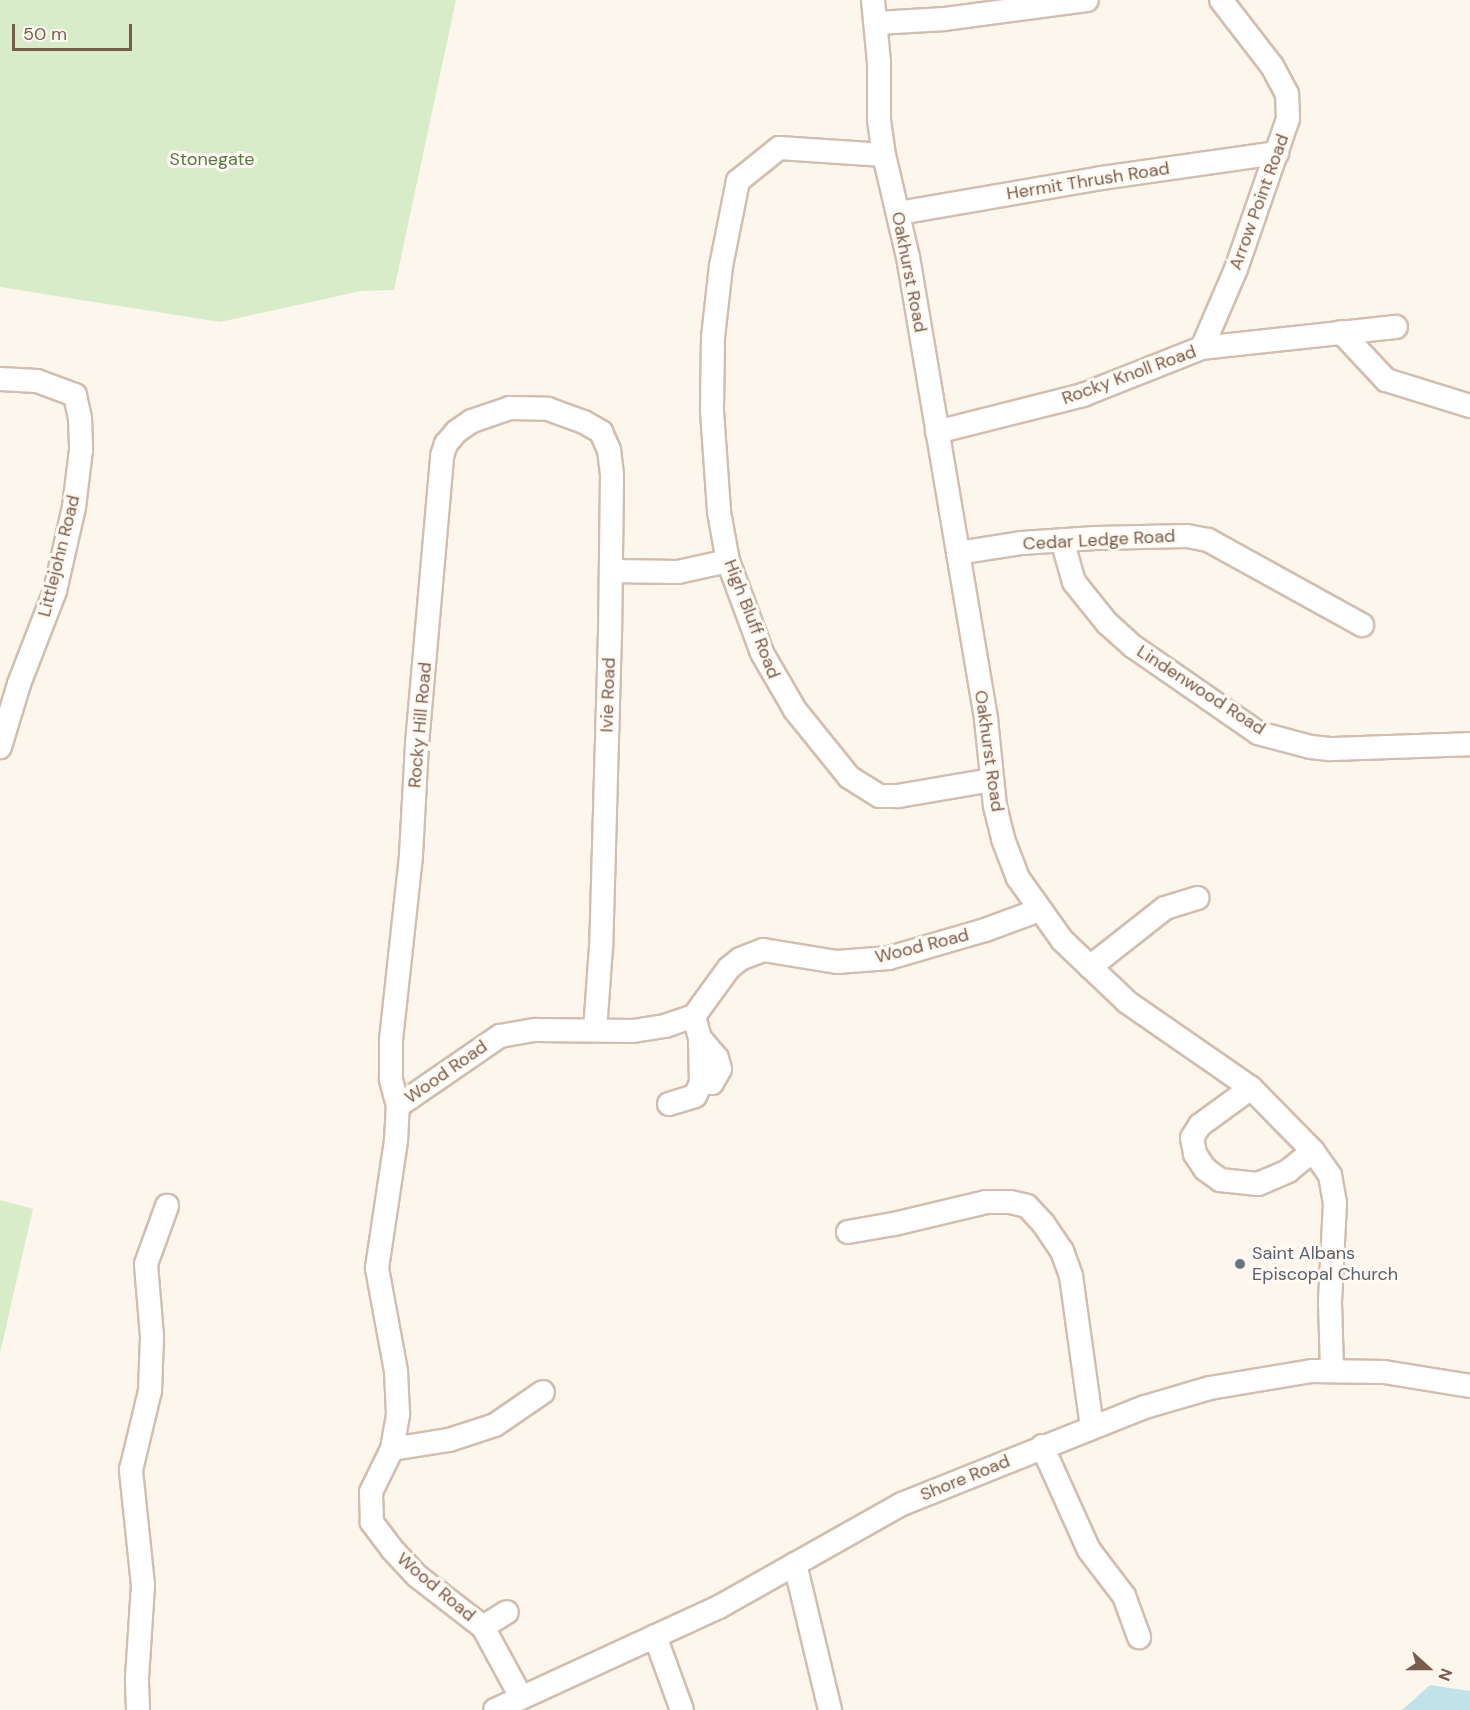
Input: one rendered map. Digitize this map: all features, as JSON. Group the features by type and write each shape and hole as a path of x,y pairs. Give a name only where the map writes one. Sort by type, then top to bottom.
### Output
{"street":[{"name":"Oakhurst Road","path":"873,0 877,24 879,120 884,155 899,213 986,719 996,806 1009,856 1018,878 1062,940 1127,1002 1156,1025 1221,1065 1251,1088 1313,1151 1330,1175 1335,1203 1330,1302 1332,1371"},
{"path":"877,24 1087,0"},
{"name":"Arrow Point Road","path":"1202,348 1236,269 1288,118 1287,94 1272,66 1221,0"},
{"name":"High Bluff Road","path":"884,155 780,148 738,182 721,266 713,342 712,411 719,512 728,561 762,652 776,682 795,710 849,777 880,796 898,796 992,780"},
{"name":"Hermit Thrush Road","path":"899,213 1101,178 1277,153"},
{"name":"Rocky Knoll Road","path":"937,432 1083,395 1202,348 1395,327"},
{"path":"1341,332 1386,380 1470,406"},
{"name":"Littlejohn Road","path":"0,379 37,381 75,395 80,418 81,450 69,535 55,591 19,684 0,747"},
{"name":"Ivie Road","path":"535,407 548,409 592,426 601,432 606,442 612,475 601,948 595,1030"},
{"name":"Rocky Hill Road","path":"398,1107 391,1078 391,1040 411,855 417,744 441,456 446,444 456,432 472,421 509,408 535,407"},
{"name":"Cedar Ledge Road","path":"958,553 1062,540 1168,536 1208,540 1362,625"},
{"name":"Lindenwood Road","path":"1062,540 1074,582 1107,623 1134,646 1258,732 1311,747 1330,749 1470,744"},
{"path":"611,571 678,572 728,561"},
{"path":"1090,967 1165,908 1198,898"},
{"name":"Wood Road","path":"521,1697 483,1627 417,1576 392,1550 372,1522 371,1492 392,1449 398,1400 377,1268 396,1142 398,1107 434,1078 500,1036 526,1031 633,1031 665,1026 697,1027 729,968 740,959 763,950 837,962 889,958 985,930 1040,910"},
{"path":"669,1104 689,1100 695,1096 701,1083 712,1083 720,1069 711,1048 697,1027"},
{"path":"1251,1088 1200,1125 1192,1138 1195,1154 1205,1169 1221,1180 1258,1184 1288,1171 1313,1151"},
{"path":"848,1232 894,1224 986,1202 1010,1202 1027,1206 1043,1223 1062,1251 1071,1276 1092,1427"},
{"path":"138,1710 137,1678 143,1586 131,1470 150,1391 152,1336 146,1264 168,1206"},
{"name":"Shore Road","path":"495,1710 719,1607 902,1504 1042,1446 1145,1407 1209,1388 1260,1378 1332,1371 1384,1372 1470,1386"},
{"path":"392,1449 448,1440 495,1425 543,1392"},
{"path":"1042,1446 1089,1550 1124,1596 1139,1637"},
{"path":"795,1564 830,1710"},
{"path":"483,1627 507,1612"},
{"path":"655,1636 682,1710"}],"green space":[{"name":"Stonegate","path":"0,0 456,0 394,290 361,291 220,322 0,287"},
{"path":"0,1200 33,1209 0,1353"}],"water":[{"path":"1430,1685 1470,1691 1470,1710 1402,1710"}],"place":[{"name":"Saint Albans Episcopal Church","path":"1240,1264"}]}
